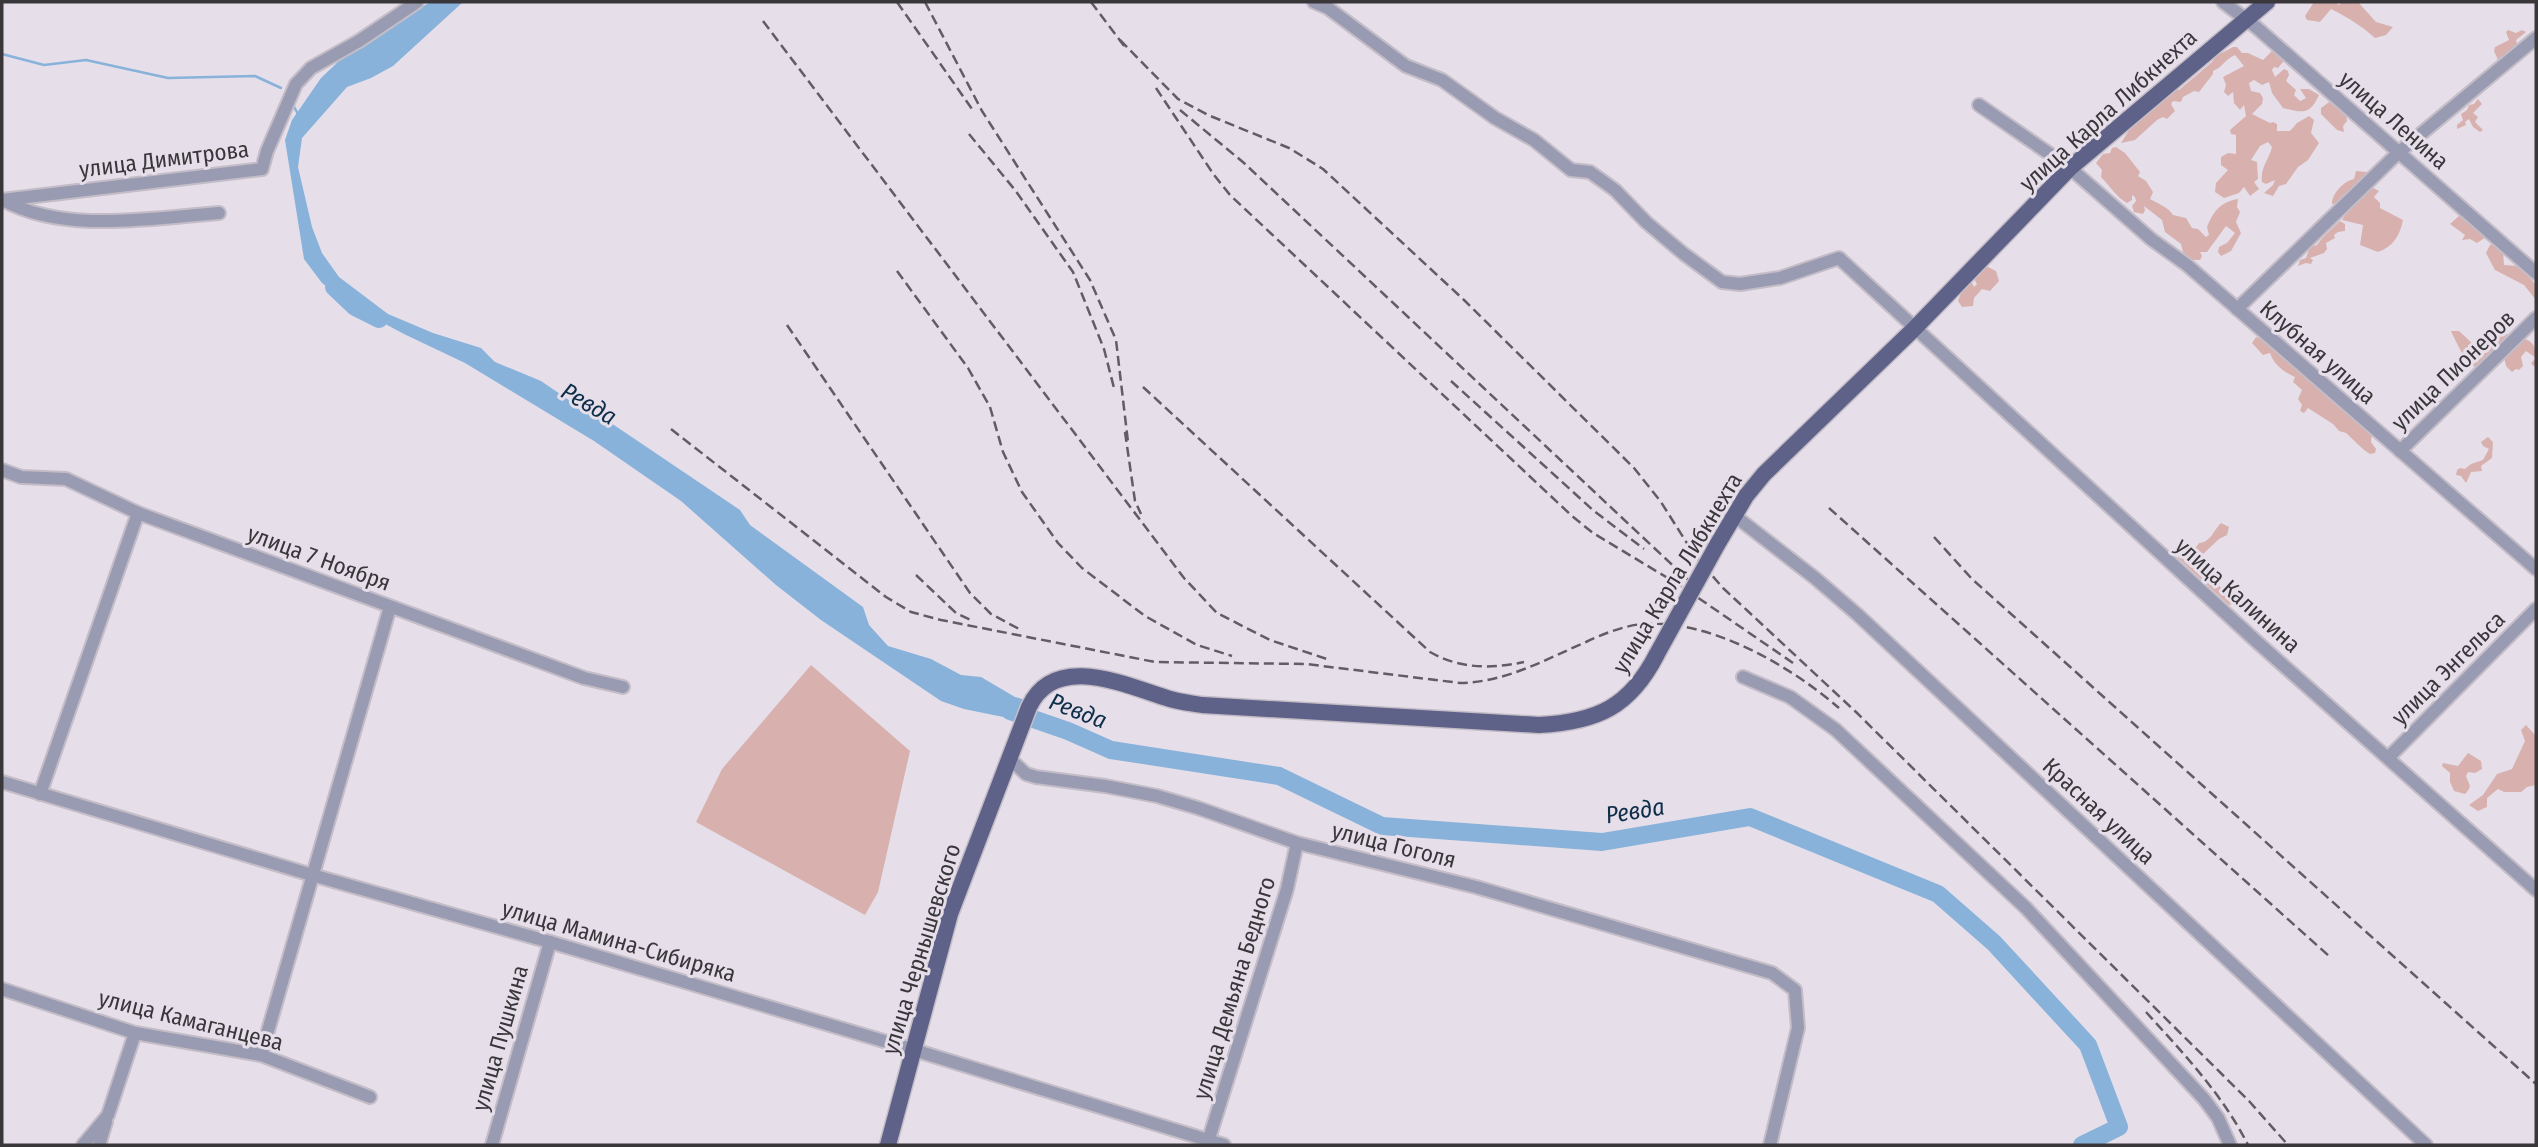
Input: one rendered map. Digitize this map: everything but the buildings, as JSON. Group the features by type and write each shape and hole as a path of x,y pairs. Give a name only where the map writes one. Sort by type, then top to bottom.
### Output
{"main road":[{"name":"улица Карла Либкнехта","path":"1038,691 1055,680 1082,677 1108,680 1174,700 1202,705 1490,723 1558,724 1586,720 1620,703 1646,674 1717,545 1746,496 1764,474 1914,328 2070,168 2267,2"},
{"name":"улица Чернышевского","path":"888,1145 950,914 1038,691"}],"street":[{"name":"улица Димитрова","path":"2,201 262,169 296,84 303,76 311,68 359,41 417,2"},
{"path":"1314,2 1328,5"},
{"name":"улица Ленина","path":"2223,2 2256,27 2536,273"},
{"name":"улица Калинина","path":"1328,5 1406,66 1442,80 1495,118 1534,141 1572,170 1590,172 1615,190 1646,222 1684,254 1722,282 1740,284 1780,278 1839,258 2256,641 2536,890"},
{"path":"2237,309 2398,153 2536,38"},
{"name":"Клубная улица","path":"1979,105 2070,168 2151,239 2187,265 2536,569"},
{"path":"2,201 23,211 94,222 219,213"},
{"name":"улица Пионеров","path":"2400,451 2536,318"},
{"name":"улица 7 Ноября","path":"2,470 21,477 66,479 138,513 584,678 623,687"},
{"path":"40,794 138,513"},
{"name":"Красная улица","path":"1735,516 1858,615 2426,1145"},
{"path":"261,1055 390,607"},
{"name":"улица Энгельса","path":"2389,757 2536,609"},
{"path":"1743,677 1790,697 1828,722 2011,893 2204,1099 2218,1118 2230,1145"},
{"name":"улица Гоголя","path":"1012,752 1026,774 1036,778 1105,786 1157,796 1297,843 1476,887 1772,973 1795,990 1798,1028 1770,1145"},
{"name":"улица Мамина-Сибиряка","path":"2,782 914,1050 1208,1143 1224,1145"},
{"name":"улица Демьяна Бедного","path":"1208,1143 1287,889 1297,843"},
{"name":"улица Пушкина","path":"492,1145 550,942"},
{"name":"улица Камаганцева","path":"2,989 135,1033 261,1055 370,1097"},
{"path":"99,1145 135,1033"},
{"path":"83,1145 108,1115"}],"shaded area":[{"path":"2314,2 2335,2 2339,5 2342,2 2358,2 2376,22 2393,27 2386,35 2375,38 2331,9 2320,22 2307,20 2305,16"},
{"path":"2506,32 2526,32 2516,40 2517,44 2508,56 2498,60 2495,47 2509,40"},
{"path":"2233,47 2263,60 2273,50 2277,50 2283,62 2272,70 2275,77 2284,69 2288,71 2286,81 2296,90 2294,95 2300,101 2306,98 2300,89 2309,89 2319,95 2309,109 2296,111 2283,108 2272,93 2269,82 2262,85 2254,80 2249,83 2251,91 2260,93 2263,98 2262,104 2252,114 2277,124 2277,131 2290,131 2309,116 2314,120 2311,133 2319,143 2308,160 2298,167 2286,184 2279,186 2273,196 2264,193 2275,180 2266,184 2262,182 2263,168 2272,147 2268,142 2260,146 2251,160 2257,162 2258,179 2254,182 2259,189 2250,196 2244,187 2239,193 2224,198 2215,192 2216,183 2228,170 2221,165 2221,157 2228,153 2236,154 2236,135 2231,134 2230,130 2246,116 2244,105 2240,110 2234,103 2233,92 2228,96 2224,92 2226,85 2223,77 2244,66 2235,55 2213,71 2199,92 2194,91 2183,97 2181,102 2173,101 2171,104 2175,111 2167,119 2163,117 2157,120 2135,140 2121,143 2131,127 2173,87 2179,90 2216,56"},
{"path":"2478,99 2482,104 2473,113 2478,117 2475,122 2483,130 2480,132 2473,127 2469,119 2465,122 2466,125 2457,129 2457,125 2463,120 2461,114"},
{"path":"2332,100 2346,115 2344,132 2337,130 2321,114 2321,108"},
{"path":"2116,147 2125,153 2140,172 2138,176 2146,181 2153,192 2150,199 2173,215 2186,218 2192,228 2198,229 2206,237 2209,235 2207,227 2215,211 2227,202 2238,199 2237,207 2240,212 2236,222 2241,233 2231,251 2221,256 2218,252 2219,247 2227,243 2235,233 2226,226 2207,252 2200,252 2200,260 2193,260 2183,252 2181,244 2165,232 2162,220 2144,206 2143,214 2134,212 2132,206 2136,201 2135,197 2132,195 2132,200 2127,203 2120,198 2101,177 2102,170 2096,163 2103,154 2110,153 2112,148"},
{"path":"2356,171 2367,172 2366,179 2339,203 2332,204 2336,192 2346,182 2354,179"},
{"path":"2368,185 2379,191 2374,197 2380,203 2380,208 2403,220 2395,240 2378,252 2360,245 2363,225 2342,220 2370,189"},
{"path":"2460,215 2489,235 2477,243 2470,239 2462,240 2465,235 2450,224"},
{"path":"2340,221 2345,224 2345,231 2338,232 2334,235 2335,238 2326,243 2327,249 2324,253 2310,258 2313,260 2311,264 2298,266 2300,260 2306,258 2310,247 2317,245"},
{"path":"2494,244 2503,252 2504,265 2519,266 2536,285 2536,300 2524,285 2495,270 2486,253 2490,245"},
{"path":"1986,266 1996,271 1999,281 1990,291 1982,289 1974,298 1973,306 1962,307 1958,301 1962,290 1971,281 1974,287 1977,284 1974,279"},
{"path":"2492,329 2502,329 2508,335 2483,370 2468,364 2451,331 2459,331 2485,351 2495,336"},
{"path":"2264,336 2280,355 2284,355 2372,433 2371,442 2376,449 2375,453 2370,454 2364,450 2346,433 2339,431 2308,408 2304,413 2300,411 2302,405 2298,399 2302,390 2293,382 2295,377 2280,368 2270,353 2263,355 2252,343 2256,337 2261,339"},
{"path":"2522,338 2531,342 2536,358 2526,351 2521,357 2523,366 2512,372 2506,366 2504,357"},
{"path":"2488,437 2493,442 2492,458 2481,466 2482,471 2471,472 2466,483 2461,476 2456,475 2457,470 2483,460 2489,449 2481,442"},
{"path":"2221,523 2229,527 2227,535 2201,556 2193,553 2199,543 2209,538"},
{"path":"2180,551 2187,553 2232,599 2233,604 2229,605 2178,558"},
{"path":"811,665 910,751 878,892 865,915 696,822 722,769"},
{"path":"2526,725 2536,736 2536,785 2521,792 2504,792 2498,789 2487,798 2487,807 2478,811 2469,805 2483,795 2497,774 2512,769 2525,741 2521,730"},
{"path":"2468,753 2481,761 2482,769 2475,773 2468,772 2466,776 2470,787 2465,794 2454,791 2450,773 2442,766 2443,763 2458,766"}],"water":[{"path":"430,2 463,2 393,66 347,87 302,138 298,167 312,227 322,253 339,277 388,314 433,333 481,348 495,362 541,381 582,409 594,406 611,423 740,510 750,525 863,607 869,625 888,646 931,659 961,675 981,677 1015,697 1026,700 1018,720 964,709 941,701 821,620 776,585 681,501 594,441 465,363 359,310 322,283 304,259 285,140 292,120 321,78 340,60"}],"waterway":[{"path":"2,54 44,65 86,60 168,78 255,76 281,88"},
{"path":"292,103 299,116"},
{"name":"Ревда","path":"334,287 355,307 379,319"},
{"name":"Ревда","path":"1010,711 1068,731 1111,750 1279,776 1382,826 1602,842 1750,817 1938,894 1994,943 2088,1045 2119,1127 2082,1145"}],"railway":[{"path":"897,2 972,109"},
{"path":"925,2 982,111 1090,280 1116,340 1128,442"},
{"path":"1091,2 1125,47"},
{"path":"763,21 1184,578 1217,613 1270,640 1330,660"},
{"path":"1120,40 1178,99 1208,115 1289,148 1323,169 1464,300 1634,468 1661,502 1695,556 1723,588 1856,712 2249,1101 2288,1145"},
{"path":"1156,88 1230,195 1572,516 1593,533 1681,586 1793,663"},
{"path":"1180,110 1244,163 1699,590"},
{"path":"969,134 1015,190 1073,272 1104,349 1114,388"},
{"path":"897,271 968,368 990,407 1003,452 1022,492 1058,543 1082,568 1145,616 1197,645 1232,656"},
{"path":"787,325 970,593 991,614 1021,630"},
{"path":"1451,381 1594,511 1644,549"},
{"path":"1143,387 1430,652 1453,662 1476,666 1524,662"},
{"path":"671,429 886,597 911,612 941,620 1155,662 1306,664 1460,683 1494,679 1509,674 1620,628 1642,624 1668,624 1721,637 1747,648 1797,676 1839,708"},
{"path":"1125,432 1135,501 1141,514"},
{"path":"1829,508 2329,956"},
{"path":"1934,537 1972,579 2536,1084"},
{"path":"916,575 956,613 973,621"},
{"path":"2146,1012 2214,1092 2248,1145"}]}
